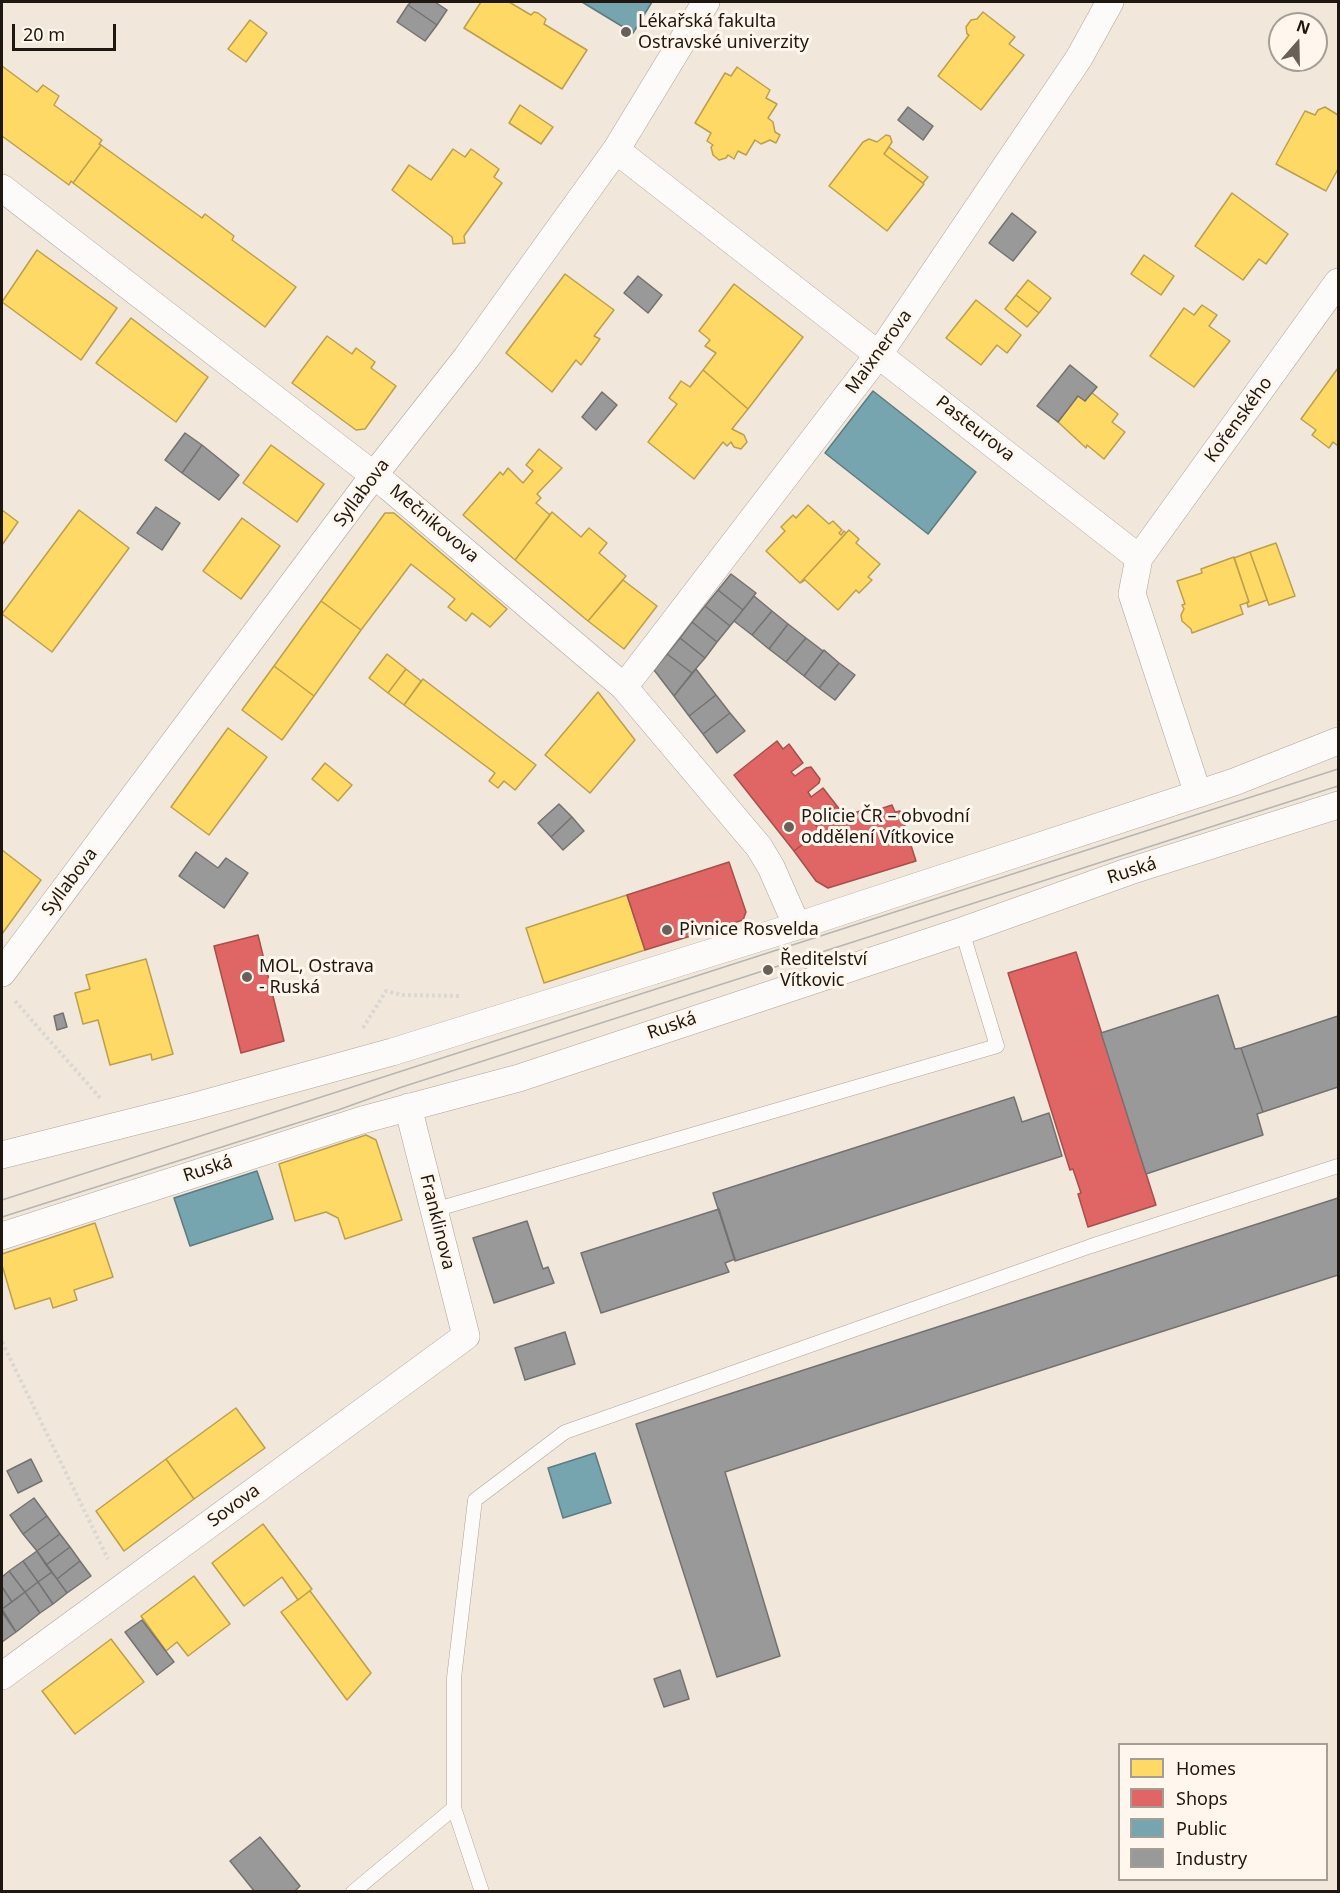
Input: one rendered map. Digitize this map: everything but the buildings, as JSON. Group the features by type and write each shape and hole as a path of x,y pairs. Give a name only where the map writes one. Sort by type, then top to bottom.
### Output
{"street":[{"name":"Syllabova","path":"5,984 374,475 467,357 616,150 706,2"},
{"name":"Maixnerova","path":"624,687 879,354 1078,58 1110,2"},
{"name":"Pasteurova","path":"616,150 1139,558"},
{"name":"Mečnikovova","path":"2,188 374,475 624,687 759,847 771,867 797,926"},
{"name":"Kořenského","path":"1139,558 1338,282"},
{"path":"1139,558 1132,594 1198,794"},
{"path":"2,1155 347,1066 797,926 1198,794 1338,741"},
{"name":"Ruská","path":"2,1236 408,1107 519,1078 962,931 1130,871 1338,805"},
{"name":"Franklinova","path":"408,1107 466,1336"},
{"name":"Sovova","path":"2,1676 466,1336"}],"lane":[{"path":"434,1210 997,1046 962,931"},
{"path":"482,1892 454,1808 454,1678 475,1500 565,1432 1091,1246 1338,1166"},
{"path":"353,1892 454,1808"}],"path":[{"path":"5,984 103,1102"},
{"path":"2,1342 122,1587"}],"tram line":[{"path":"2,1200 1338,769"},
{"path":"2,1217 1338,786"}],"place":[{"name":"Lékařská fakulta Ostravské univerzity","path":"626,32"},
{"name":"Policie ČR – obvodní oddělení Vítkovice","path":"789,827"},
{"name":"Pivnice Rosvelda","path":"667,930"},
{"name":"Ředitelství Vítkovic","path":"768,970"},
{"name":"MOL, Ostrava - Ruská","path":"247,977"}]}
